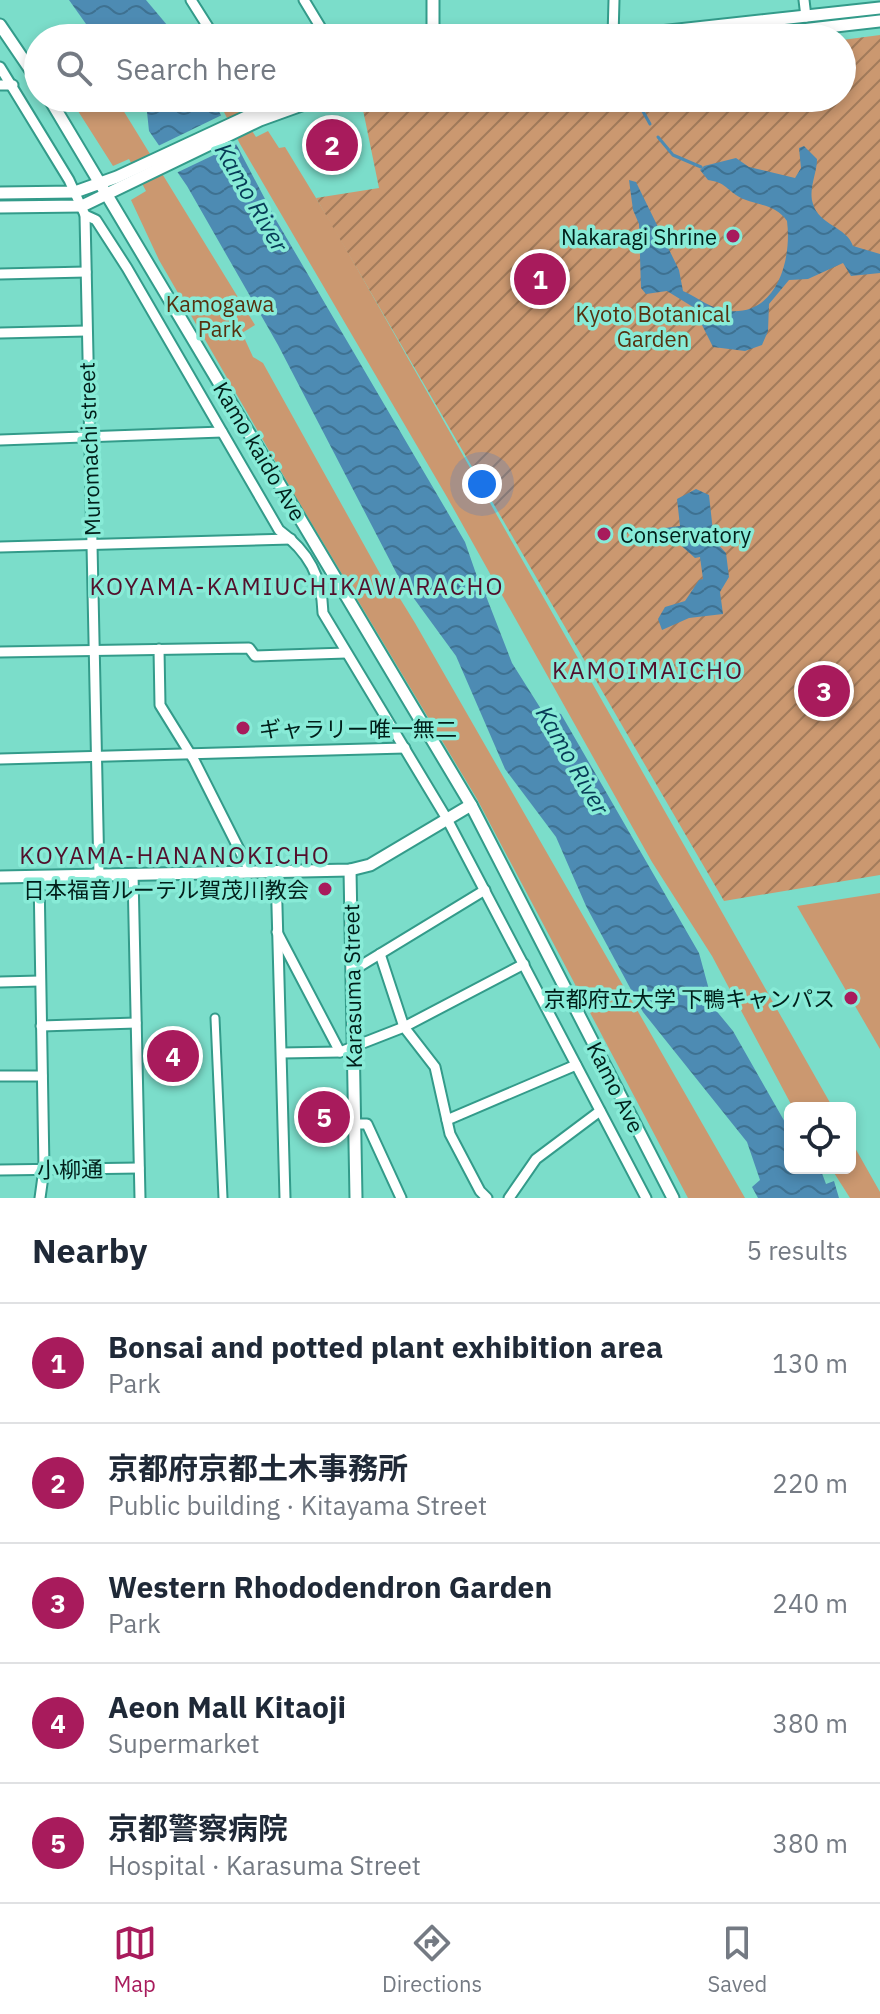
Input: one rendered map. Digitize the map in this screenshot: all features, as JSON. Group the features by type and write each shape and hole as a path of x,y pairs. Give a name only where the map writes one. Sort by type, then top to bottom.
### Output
{"street":[{"path":"191,0 206,24"},
{"path":"304,0 319,24"},
{"path":"433,0 433,24"},
{"path":"613,24 614,0"},
{"path":"804,0 807,24"},
{"path":"763,24 880,8"},
{"path":"856,24 880,21"},
{"path":"0,25 24,60"},
{"path":"0,67 24,104"},
{"path":"0,85 13,85"},
{"path":"29,112 83,210 96,220 127,268 279,530 303,551 322,584 323,613 447,819 646,1198"},
{"name":"Kamo kaido Ave","path":"58,112 471,805"},
{"path":"252,112 254,117"},
{"path":"0,193 75,192 104,188 263,112"},
{"path":"254,117 272,112"},
{"path":"0,207 83,210 104,188"},
{"name":"Muromachi street","path":"83,210 99,875"},
{"path":"0,274 86,272"},
{"path":"0,333 86,331"},
{"path":"0,440 222,432"},
{"path":"0,547 291,539"},
{"path":"0,652 249,648 255,656 346,653"},
{"path":"159,649 160,705 250,871"},
{"path":"0,759 405,748"},
{"path":"0,877 350,870 370,865 471,805"},
{"name":"Kamo Ave","path":"471,805 673,1198"},
{"name":"Karasuma Street","path":"350,870 356,1198"},
{"path":"276,871 285,1198"},
{"path":"133,874 140,1198"},
{"path":"39,876 44,1169 40,1198"},
{"path":"352,971 485,890"},
{"path":"277,932 340,1052"},
{"path":"380,954 404,1027 435,1067 450,1134 480,1191 487,1198"},
{"path":"282,1053 340,1052 354,1047 404,1027 524,964"},
{"path":"0,982 40,981"},
{"path":"215,1018 223,1198"},
{"path":"41,1026 136,1023"},
{"path":"447,1120 576,1065"},
{"path":"0,1076 42,1076"},
{"path":"509,1198 536,1159 600,1111"},
{"path":"355,1124 367,1124 401,1198"},
{"name":"小柳通","path":"0,1170 139,1168"}],"green space":[{"name":"Kyoto Botanical Garden","path":"880,35 880,875 724,901 316,198 379,188 363,112 856,112 856,38"},
{"name":"Kamogawa Park","path":"79,112 124,112 255,325 242,333 253,357 263,363 383,579 391,584 415,623 745,1198 688,1198 477,799 297,499 159,260 131,200 146,191 129,159 113,166"},
{"path":"224,112 240,112 256,137 268,131 279,148 285,147 333,226 830,1102 790,1102 712,956 652,862 447,497"},
{"path":"880,893 880,1049 797,906"},
{"path":"856,1150 880,1192 880,1198 850,1198 835,1174 856,1174"}],"water":[{"path":"69,0 146,0 166,24 86,24"},
{"name":"Kamo River","path":"147,112 219,112 276,220 465,542 482,591 488,583 493,589 486,596 512,663 541,709 561,714 699,953 714,1008 733,1031 784,1120 784,1174 822,1174 826,1184 834,1181 839,1198 758,1198 752,1187 760,1180 747,1142 643,1012 586,906 556,837 505,769 456,656 399,578 278,345 187,186 149,131"},
{"path":"804,146 817,159 812,193 816,211 845,234 853,246 880,254 880,273 851,276 843,263 808,279 789,280 769,304 768,331 762,345 745,351 713,347 693,307 667,291 646,294 641,288 639,224 633,210 629,180 636,182 679,270 683,291 722,310 745,310 759,305 778,282 787,252 787,221 776,210 742,198 721,184 708,180 700,170 704,166 736,158 749,167 795,178 801,168 799,148"},
{"path":"696,489 709,495 714,540 726,553 729,577 720,592 723,614 689,618 662,630 658,619 665,607 685,601 699,580 703,579 700,557 695,558 676,541 655,541 650,530 680,526 677,499"}],"pier":[{"path":"224,114 237,144 174,174 156,147"}],"waterway":[{"path":"643,112 650,124"},
{"path":"658,137 673,155 701,167"}],"place":[{"name":"京都府京都土木事務所","path":"332,145"},
{"name":"Nakaragi Shrine","path":"733,236"},
{"name":"Bonsai and potted plant exhibition area","path":"540,279"},
{"name":"Conservatory","path":"604,534"},
{"name":"Western Rhododendron Garden","path":"824,691"},
{"name":"ギャラリー唯一無二","path":"243,728"},
{"name":"日本福音ルーテル賀茂川教会","path":"325,889"},
{"name":"京都府立大学 下鴨キャンパス","path":"851,998"},
{"name":"Aeon Mall Kitaoji","path":"173,1056"},
{"name":"京都警察病院","path":"324,1117"}],"district":[{"name":"KOYAMA-KAMIUCHIKAWARACHO","path":"297,586"},
{"name":"KAMOIMAICHO","path":"648,670"},
{"name":"KOYAMA-HANANOKICHO","path":"175,855"}]}
